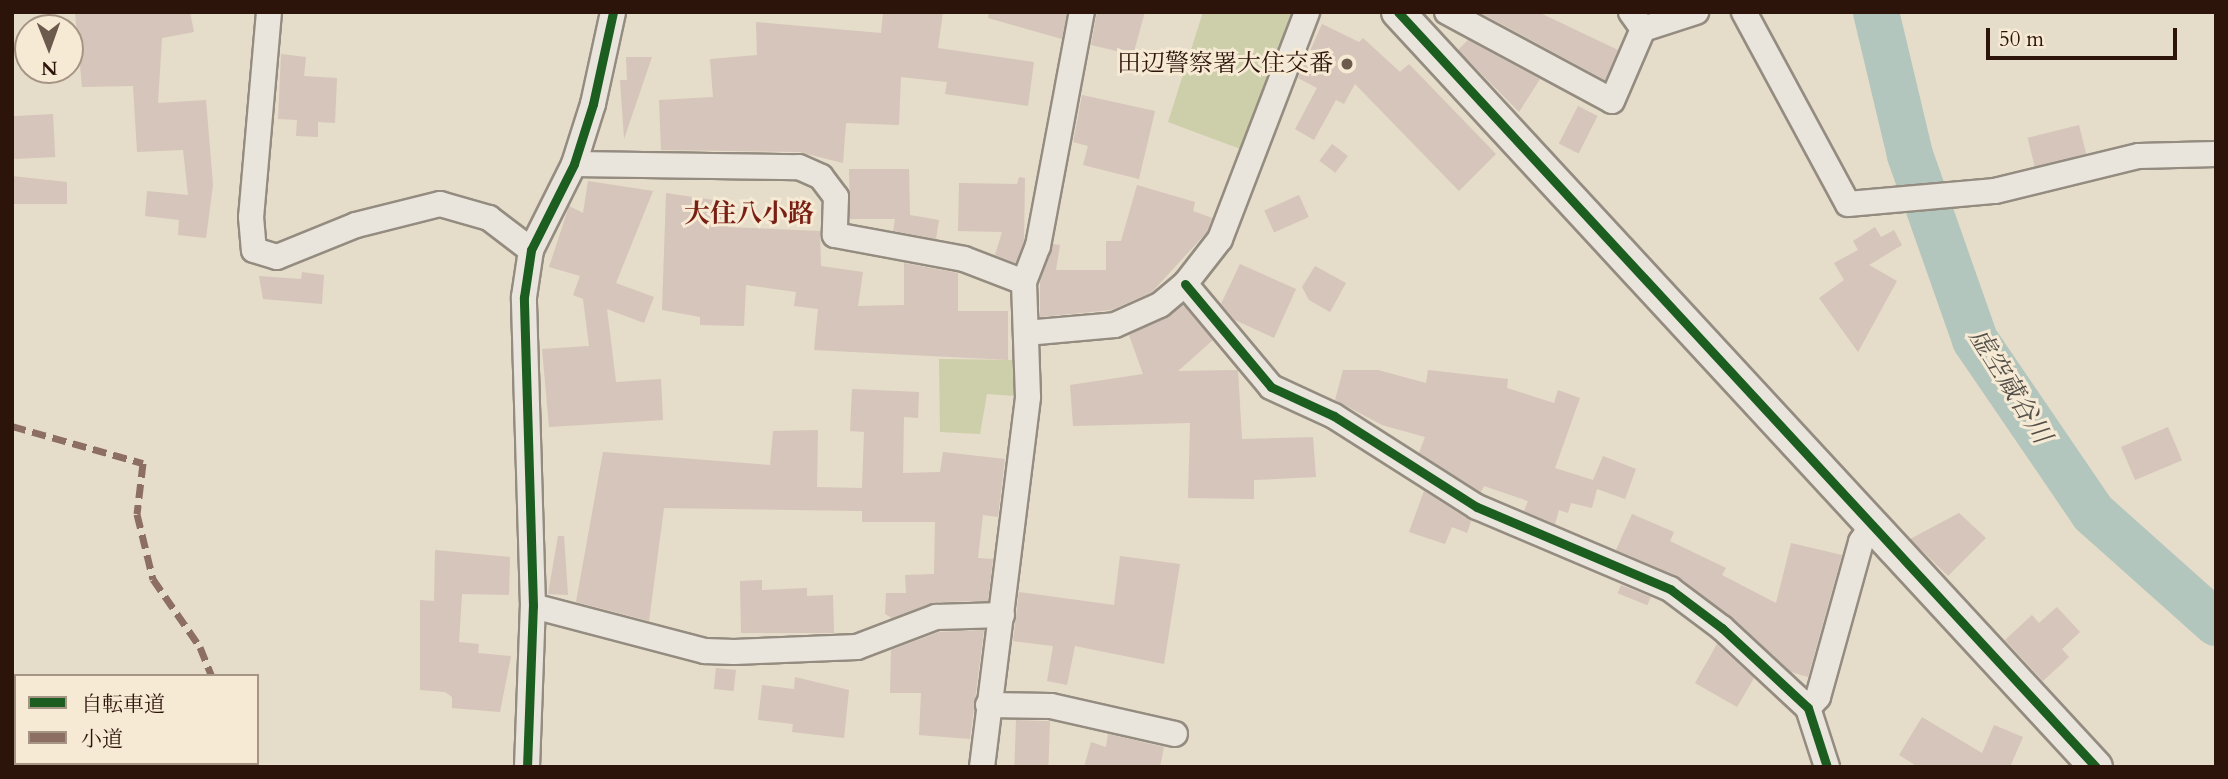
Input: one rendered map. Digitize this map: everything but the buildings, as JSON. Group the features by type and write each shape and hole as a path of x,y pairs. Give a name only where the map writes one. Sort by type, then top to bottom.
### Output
{"street":[{"path":"269,12 251,217 254,250 277,257 356,225 440,204 489,218 531,250"},
{"path":"527,767 533,606 521,355 531,250 574,164 613,12"},
{"path":"982,767 1028,397 1024,282 1038,246 1082,12"},
{"path":"1027,333 1115,325 1160,305 1185,284 1220,239 1307,12"},
{"path":"1447,12 1612,101 1637,21 1696,12"},
{"path":"1744,12 1848,204 1995,191 2139,156 2216,155"},
{"path":"1416,18 2096,767"},
{"path":"574,164 799,167 821,177 836,197 835,236 964,259 1024,282"},
{"path":"1185,284 1271,387 1334,415 1477,507 1670,589 1776,672 1808,708 1827,767"},
{"path":"1808,708 1818,696 1861,542 1874,523"},
{"path":"533,606 724,652 857,647 936,617 1002,615"},
{"path":"988,705 1051,706 1175,734"}],"green space":[{"path":"1203,12 1307,12 1251,153 1168,122"},
{"path":"939,359 1027,360 1028,397 987,394 980,434 940,432"}],"waterway":[{"name":"虚空蔵谷川","path":"1876,12 1910,155 1975,340 2093,513 2216,623"}],"marked path":[{"path":"12,426 143,463 137,514 153,579 200,647 211,674"}],"cycle path":[{"path":"527,767 533,606 524,297 531,250 574,164 593,104 613,12"},
{"path":"1398,12 2096,767"},
{"path":"1185,284 1271,387 1334,416 1477,507 1670,589 1722,628 1808,708 1827,767"}],"place":[{"name":"田辺警察署大住交番","path":"1347,64"}],"district":[{"name":"大住八小路","path":"749,214"}]}
